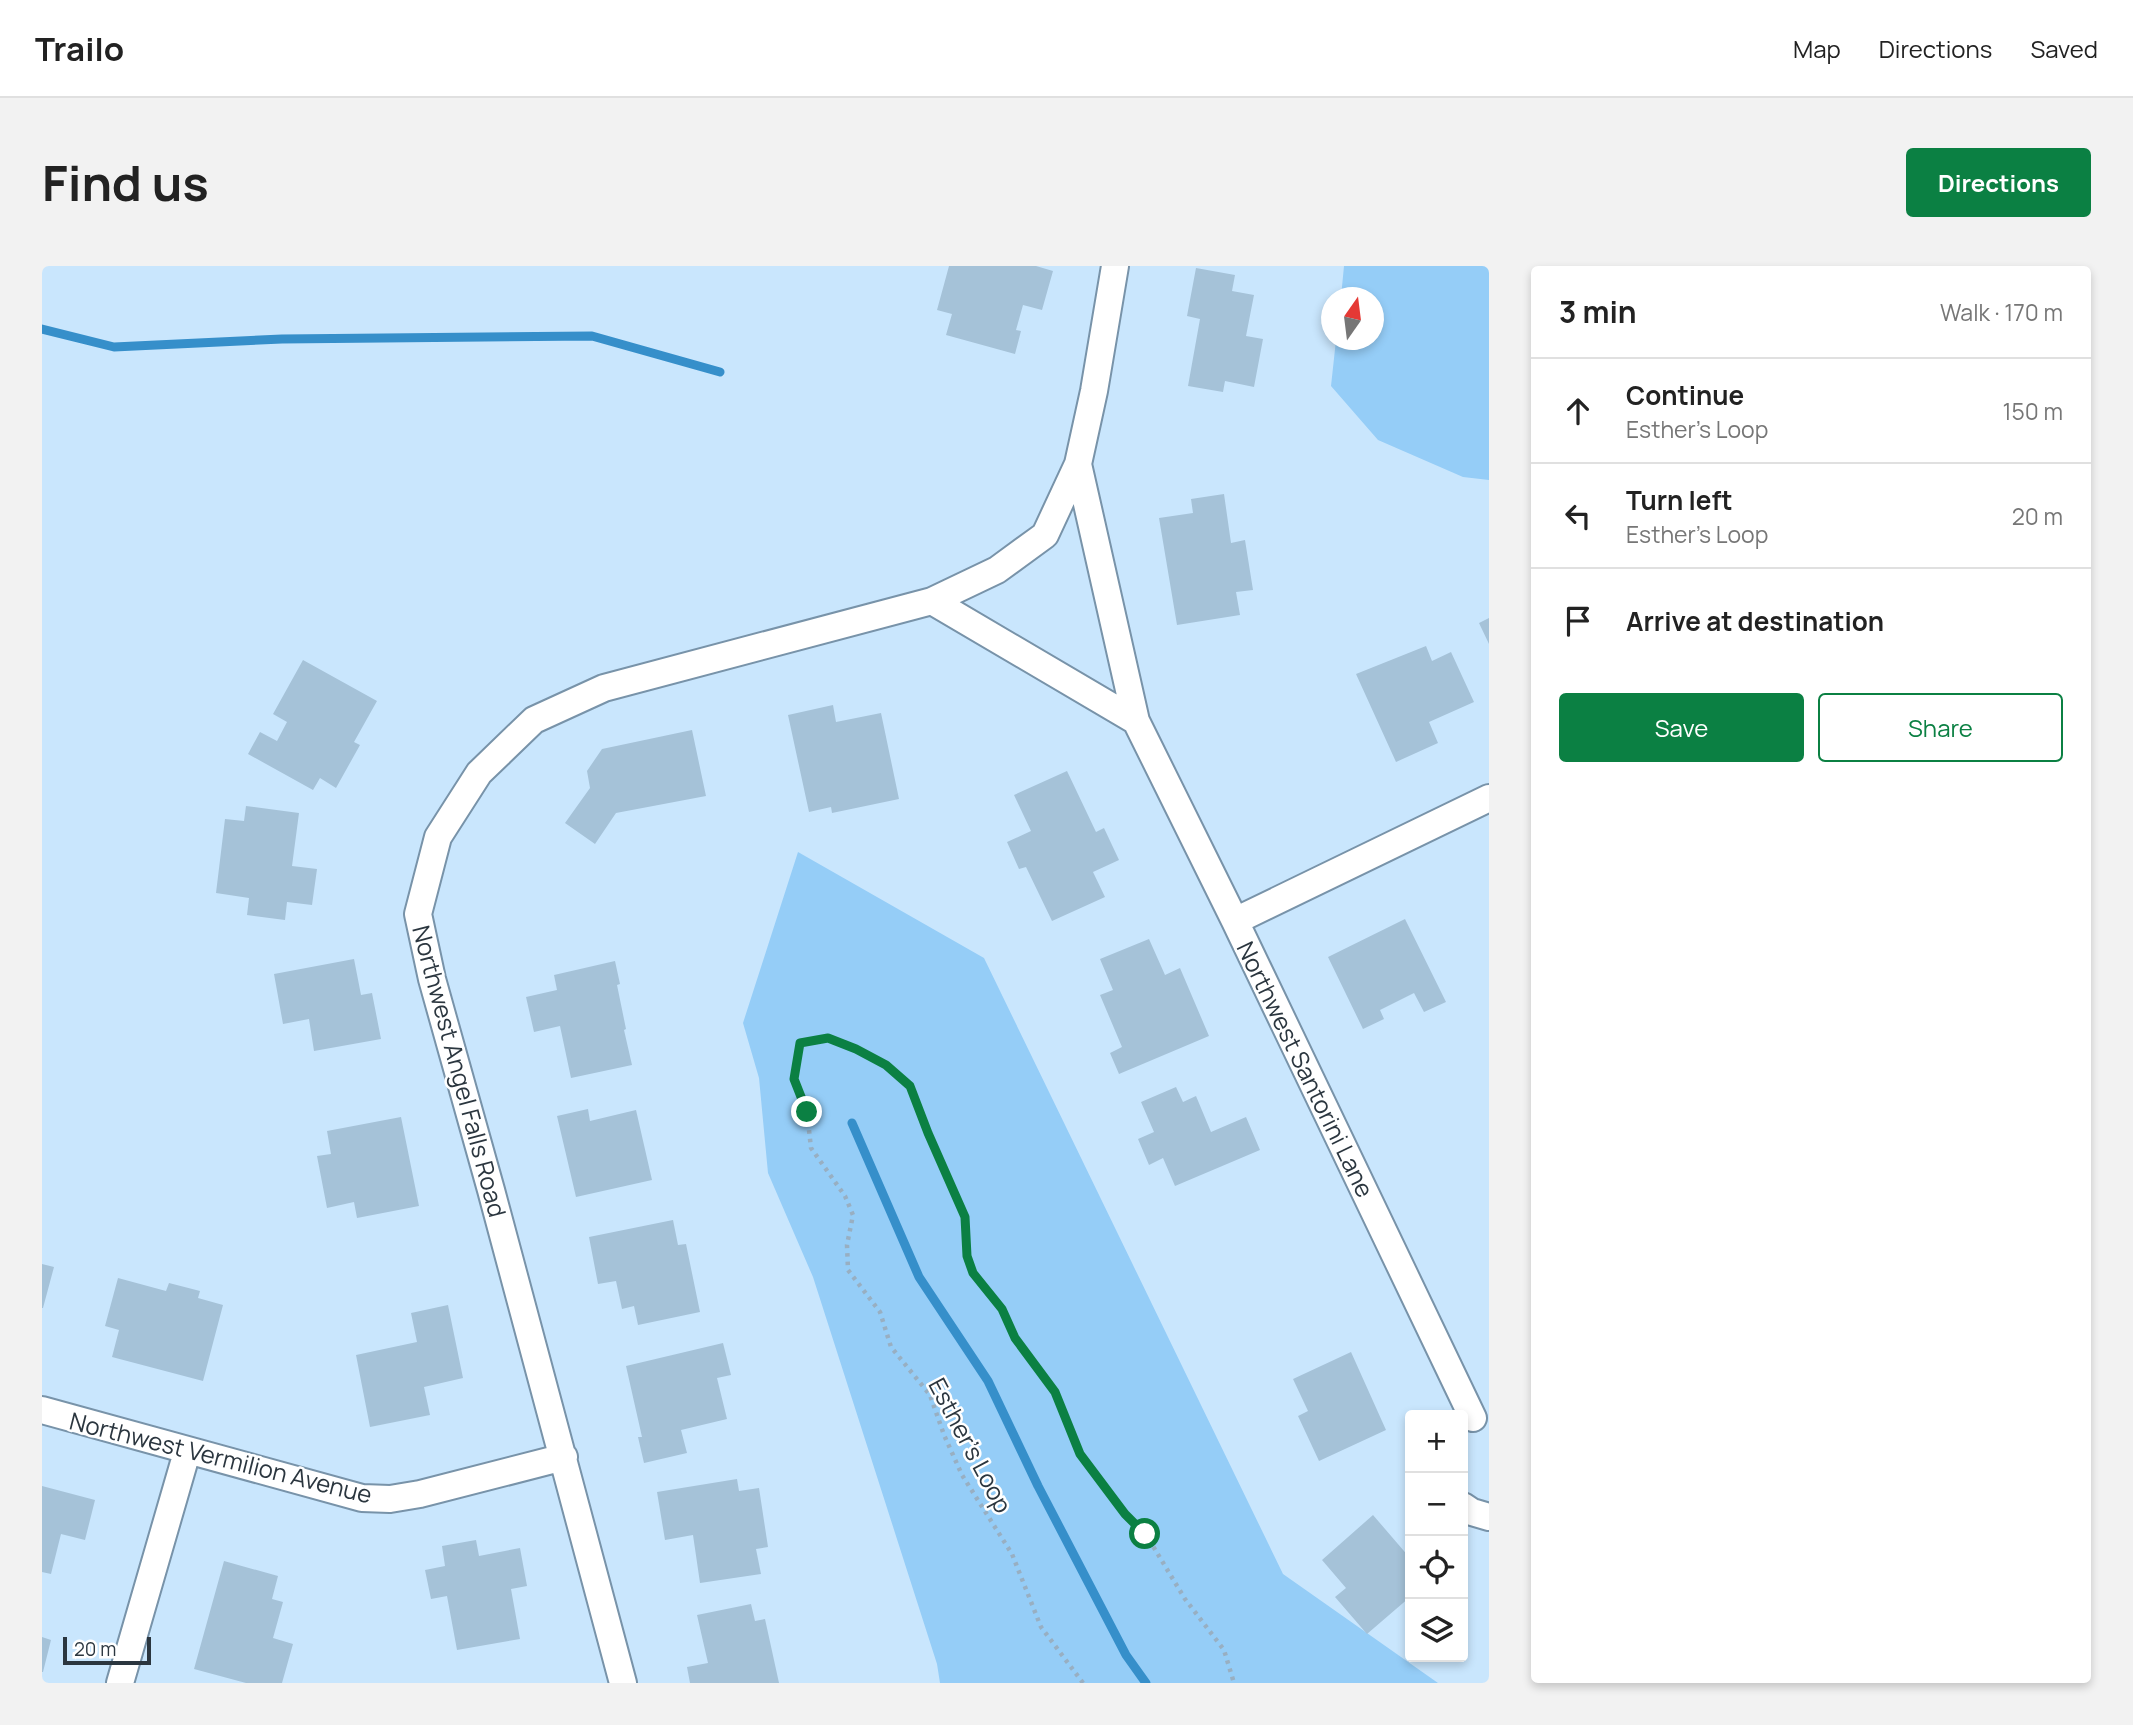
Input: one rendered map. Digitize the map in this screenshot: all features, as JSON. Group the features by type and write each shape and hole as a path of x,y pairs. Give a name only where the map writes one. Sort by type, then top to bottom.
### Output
{"street":[{"name":"Northwest Angel Falls Road","path":"623,1683 564,1457 432,979 418,914 438,837 479,773 534,720 604,688 932,601 997,570 1045,535 1078,464 1094,391 1115,266"},
{"name":"Northwest Santorini Lane","path":"1078,464 1136,721 1475,1418"},
{"path":"932,601 1136,721"},
{"path":"1235,921 1489,798"},
{"name":"Northwest Vermilion Avenue","path":"42,1410 362,1498 390,1499 420,1494 564,1457"},
{"path":"120,1683 187,1452"},
{"path":"1468,1509 1489,1517"}],"path":[{"name":"Esther's Loop","path":"1083,1683 1041,1628 1012,1554 962,1475 930,1395 891,1347 880,1311 848,1270 847,1245 853,1215 845,1196 811,1149 807,1112 794,1079 800,1043 828,1038 886,1065 910,1086 965,1217 967,1256 973,1273 1002,1309 1015,1338 1055,1392 1080,1454 1125,1514 1145,1534 1185,1599 1224,1650 1234,1683"}],"shaded area":[{"path":"1344,266 1489,266 1489,480 1463,477 1378,440 1331,386 1335,350 1384,350 1384,287 1342,287"},
{"path":"798,852 984,958 1283,1574 1438,1683 940,1683 937,1664 813,1277 768,1173 759,1078 743,1023"}],"building":[{"path":"949,266 1036,266 1053,271 1042,310 1023,305 1016,330 1021,331 1015,354 946,335 952,314 937,310"},
{"path":"1196,268 1235,275 1232,291 1254,295 1246,336 1263,339 1254,387 1225,381 1223,392 1188,386 1200,319 1187,316"},
{"path":"1224,494 1231,543 1245,540 1253,590 1236,592 1240,615 1177,625 1159,518 1193,513 1191,499"},
{"path":"1489,618 1489,644 1479,623"},
{"path":"1426,646 1432,661 1451,652 1474,702 1429,722 1438,743 1396,762 1356,674"},
{"path":"303,660 377,701 354,742 360,745 336,788 320,778 313,790 248,754 260,732 277,741 287,722 273,714"},
{"path":"833,705 836,722 881,713 899,799 832,813 831,807 809,812 788,715"},
{"path":"692,730 706,796 616,813 595,844 565,823 590,788 587,771 602,749"},
{"path":"1067,771 1096,832 1104,828 1119,860 1093,872 1105,897 1052,921 1026,867 1019,869 1007,842 1031,831 1014,795"},
{"path":"246,806 299,813 292,866 317,869 312,905 287,902 285,920 247,915 249,898 216,893 225,819 244,821"},
{"path":"1405,919 1446,1002 1424,1012 1414,993 1380,1010 1384,1019 1363,1029 1328,957"},
{"path":"1149,939 1165,975 1180,968 1209,1036 1119,1074 1110,1053 1122,1047 1100,995 1113,990 1100,959"},
{"path":"354,959 361,995 372,993 381,1039 314,1051 309,1019 283,1024 274,974"},
{"path":"615,961 626,1029 624,1030 632,1065 571,1078 560,1026 534,1032 526,997 557,990 554,975"},
{"path":"1176,1087 1183,1102 1196,1096 1211,1132 1246,1117 1260,1150 1175,1186 1163,1158 1149,1165 1138,1139 1154,1132 1141,1102"},
{"path":"588,1109 590,1121 636,1110 652,1180 576,1197 557,1116"},
{"path":"401,1117 419,1206 357,1218 354,1202 327,1208 317,1156 331,1154 327,1131"},
{"path":"673,1220 678,1245 686,1244 700,1312 638,1325 634,1306 622,1309 616,1281 598,1284 589,1237"},
{"path":"42,1264 54,1267 43,1308 42,1308"},
{"path":"118,1278 166,1291 169,1283 200,1291 198,1298 223,1305 203,1381 112,1357 119,1330 105,1326"},
{"path":"448,1305 463,1378 424,1387 430,1415 370,1427 356,1355 417,1342 411,1313"},
{"path":"723,1343 731,1375 717,1378 727,1419 681,1430 687,1453 644,1463 638,1437 642,1437 626,1366"},
{"path":"1351,1352 1386,1430 1319,1461 1298,1416 1308,1411 1293,1379"},
{"path":"737,1479 739,1491 759,1488 768,1547 756,1549 761,1574 700,1583 693,1535 665,1540 657,1492"},
{"path":"42,1486 95,1500 85,1540 61,1534 51,1574 42,1572"},
{"path":"1373,1515 1405,1552 1405,1601 1367,1634 1335,1597 1346,1588 1322,1560"},
{"path":"476,1540 479,1556 520,1548 527,1586 511,1589 520,1639 457,1650 447,1596 431,1599 425,1570 445,1566 442,1546"},
{"path":"224,1561 278,1576 272,1599 283,1602 273,1638 293,1644 282,1683 246,1683 194,1669"},
{"path":"751,1604 755,1621 765,1619 779,1683 690,1683 687,1667 708,1663 697,1615"},
{"path":"42,1637 51,1640 43,1672 42,1672"}],"waterway":[{"path":"42,329 114,347 282,339 592,336 720,372"},
{"path":"852,1123 919,1277 988,1381 1038,1486 1126,1655 1146,1683"}],"route":[{"path":"807,1112 794,1079 800,1043 828,1038 886,1065 910,1086 965,1217 967,1256 973,1273 1002,1309 1015,1338 1055,1392 1080,1454 1125,1514 1145,1534"}]}
